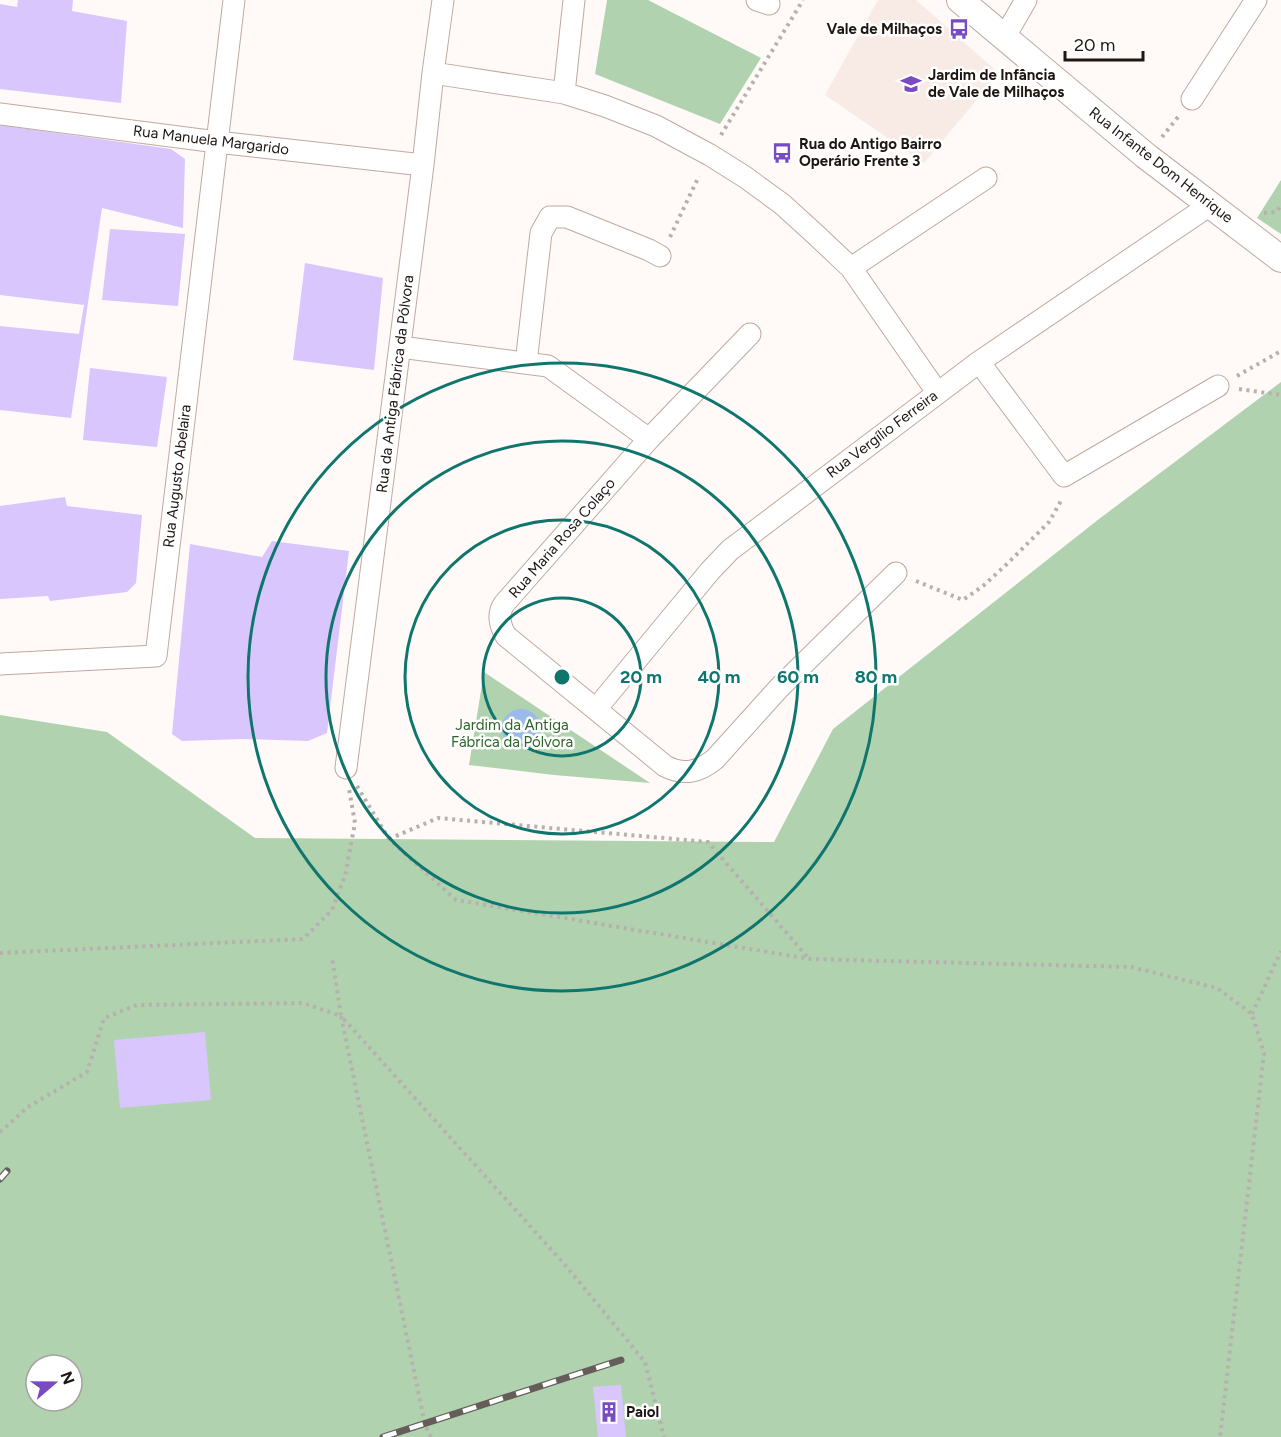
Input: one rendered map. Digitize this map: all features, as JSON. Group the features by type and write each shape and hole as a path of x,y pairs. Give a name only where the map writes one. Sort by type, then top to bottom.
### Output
{"street":[{"path":"217,142 234,0"},
{"name":"Rua da Antiga Fábrica da Pólvora","path":"346,768 443,0"},
{"path":"564,93 574,0"},
{"name":"Rua Infante Dom Henrique","path":"960,0 1146,156 1281,259"},
{"path":"1004,38 1026,0"},
{"path":"1192,99 1256,0"},
{"path":"433,73 564,93 605,106 656,126 746,177 782,204 851,268 938,392"},
{"name":"Rua Manuela Margarido","path":"0,114 217,142 423,165"},
{"name":"Rua Augusto Abelaira","path":"0,664 156,656 217,142"},
{"path":"851,268 986,178"},
{"name":"Rua Vergílio Ferreira","path":"596,710 722,557 979,362 1210,205"},
{"path":"526,363 541,233 550,217 567,217 660,256"},
{"name":"Rua Maria Rosa Colaço","path":"596,710 510,641 503,631 500,613 504,604 649,439 750,334"},
{"path":"400,346 548,366 649,439"},
{"path":"979,362 1065,476 1218,386"},
{"path":"596,710 665,766 679,772 704,767 715,759 779,688 896,573"}],"path":[{"path":"660,256 710,155 803,0"},
{"path":"1146,156 1192,99"},
{"path":"1254,214 1276,212 1281,205"},
{"path":"1218,386 1281,351"},
{"path":"1218,386 1281,395"},
{"path":"896,573 963,600 983,586 1049,522 1066,492 1065,476"},
{"path":"346,768 388,839 456,900 810,959 1131,967 1217,988 1252,1014 1264,1053 1220,1437"},
{"path":"0,953 303,939 332,910 345,876 355,823 346,768"},
{"path":"388,839 438,818 708,842 810,959"},
{"path":"1252,1014 1281,951"},
{"path":"332,957 341,1016 425,1425 431,1437"},
{"path":"0,1132 28,1107 87,1072 104,1018 137,1005 303,1003 341,1016 566,1266 645,1362 664,1437"},
{"path":"392,1437 425,1425"}],"shaded area":[{"name":"Jardim de Infância de Vale de Milhaços","path":"878,0 916,0 999,73 924,163 825,95"}],"green space":[{"path":"607,0 648,0 761,58 720,124 595,74"},
{"path":"1281,180 1281,234 1257,218"},
{"path":"1281,382 1281,1437 0,1437 0,715 107,732 255,838 774,842 833,729 1099,519"},
{"name":"Jardim da Antiga Fábrica da Pólvora","path":"484,672 650,783 469,765"}],"water":[{"path":"521,709 535,714 540,728 535,742 521,747 507,742 502,728 507,714"}],"building":[{"path":"18,0 73,0 72,11 127,21 121,103 0,89 0,4 17,7"},
{"path":"0,125 171,149 185,159 183,228 102,208 71,418 0,410 0,326 79,334 84,305 0,295"},
{"path":"110,229 185,234 178,306 102,300"},
{"path":"305,263 383,278 374,370 293,360"},
{"path":"90,368 167,377 157,447 83,440"},
{"path":"65,497 67,506 142,515 136,583 127,592 50,601 48,596 0,599 0,506"},
{"path":"272,541 349,551 327,733 308,741 243,739 182,741 172,734 190,544 262,557"},
{"path":"205,1032 211,1100 120,1108 114,1040"},
{"name":"Paiol","path":"621,1385 626,1437 598,1437 593,1387"}],"railway":[{"path":"0,1179 7,1171"},
{"path":"383,1437 621,1360"}],"place":[{"name":"Vale de Milhaços","path":"959,29"},
{"name":"Jardim de Infância de Vale de Milhaços","path":"911,84"},
{"name":"Rua do Antigo Bairro Operário Frente 3","path":"782,153"},
{"name":"Paiol","path":"609,1412"}]}
